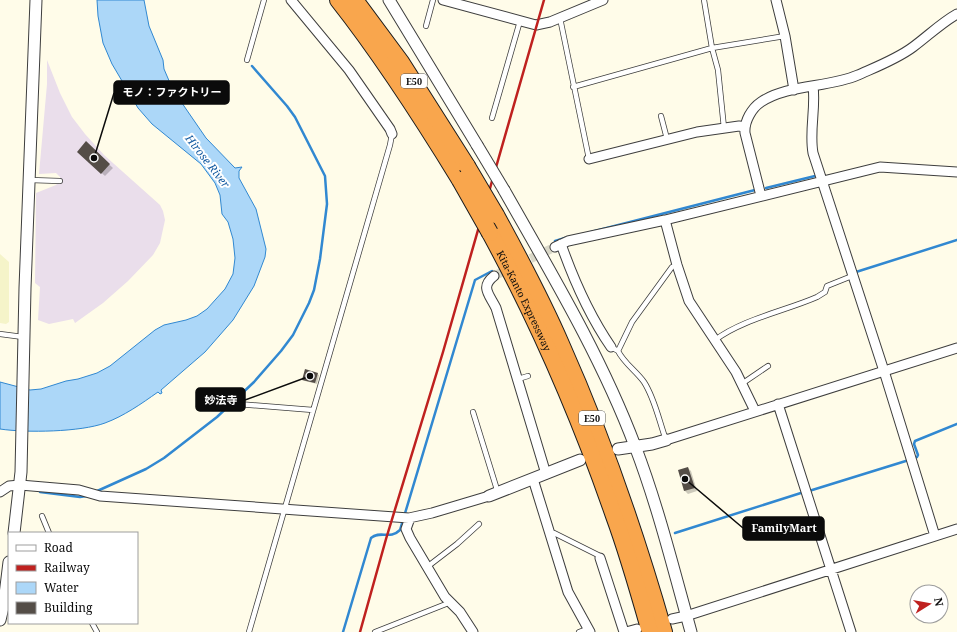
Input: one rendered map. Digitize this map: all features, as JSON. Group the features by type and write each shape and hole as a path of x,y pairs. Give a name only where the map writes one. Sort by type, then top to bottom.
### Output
{"highway":[{"path":"329,0 388,68"},
{"name":"Kita-Kanto Expressway","path":"338,0 388,68 427,126 460,180 508,265 548,349 585,435 615,517 644,631"},
{"name":"Kita-Kanto Expressway","path":"355,0 401,62 468,166 519,258 561,344 597,430 668,626"}],"street":[{"path":"14,532 21,469 28,180 36,0"},
{"path":"291,0 349,70 392,134"},
{"path":"389,0 504,190 553,276 610,387 635,447 653,500 691,632"},
{"path":"443,0 470,3 520,21 536,25 560,18 602,0"},
{"path":"776,0 785,36 794,90"},
{"path":"761,196 746,142 744,127 755,106 771,96 858,75 913,48 937,27 957,14"},
{"path":"814,86 815,98 812,149 821,181 884,371 935,536"},
{"path":"588,159 697,132 744,127"},
{"path":"614,349 588,309 558,245 880,167 957,172"},
{"path":"665,220 677,265 689,301 743,383 755,411"},
{"path":"494,276 486,285 496,308 546,474"},
{"path":"618,450 666,440 957,348"},
{"path":"778,404 850,632"},
{"path":"0,492 9,486 20,485 79,490 100,496 410,518 432,513 493,494 580,460"},
{"path":"533,479 568,592 586,631"},
{"path":"410,518 406,529 407,533 449,601 460,612 473,632"},
{"path":"668,626 686,616 957,529"},
{"path":"600,558 625,632 644,631"},
{"path":"0,590 8,562"},
{"path":"0,620 8,568"}],"lane":[{"path":"247,60 264,0"},
{"path":"426,26 433,0"},
{"path":"704,0 712,48 718,70 724,128"},
{"path":"560,18 588,159"},
{"path":"492,118 520,21"},
{"path":"573,87 712,48 785,36"},
{"path":"662,116 666,139"},
{"path":"249,632 392,134"},
{"path":"28,180 60,181"},
{"path":"666,440 648,390 636,371 614,349 672,267 677,265"},
{"path":"715,340 749,322 818,297 825,292 827,286 852,276"},
{"path":"0,334 23,339"},
{"path":"743,383 768,366"},
{"path":"518,379 528,376"},
{"path":"238,404 313,410"},
{"path":"473,412 493,494"},
{"path":"42,516 49,532"},
{"path":"427,567 457,544 479,524"},
{"path":"551,534 554,533 598,555 600,558"},
{"path":"375,632 446,604 449,601"}],"shaded area":[{"path":"47,60 60,93 72,117 104,155 160,205 165,220 160,243 153,255 128,281 103,303 75,323 73,319 49,324 38,320 40,287 35,283 36,193 56,185 60,181 60,177 56,173 39,174 47,84"}],"green space":[{"path":"0,254 9,262 9,322 6,324 0,323"}],"water":[{"name":"Hirose River","path":"97,0 144,0 149,26 173,90 206,138 235,168 242,167 239,171 239,178 256,209 266,249 265,257 254,286 233,320 205,352 161,390 162,393 160,394 158,392 126,413 95,426 53,431 0,429 0,382 30,390 41,389 97,373 110,366 155,330 164,325 197,316 207,309 225,289 233,274 235,258 233,239 228,222 222,214 220,195 215,183 201,164 152,124 138,108 112,64 103,43 98,16"}],"building":[{"path":"86,141 110,164 101,174 77,152"},
{"path":"305,369 318,373 315,383 302,380"},
{"path":"688,467 695,488 684,491 678,470"}],"waterway":[{"path":"95,492 146,469 164,458 217,417 254,382 281,351 293,335 314,290 320,259 327,204 325,176 295,117 252,66"},
{"path":"766,188 815,176"},
{"path":"591,232 755,190"},
{"path":"555,241 565,238"},
{"path":"856,272 957,240"},
{"path":"343,632 371,538 378,535 393,534 400,530 475,280 492,271"},
{"path":"914,458 918,455 914,444 915,441 957,424"},
{"path":"809,491 909,460"},
{"path":"40,492 80,497 87,496"},
{"path":"675,533 804,492"}],"tunnel":[{"path":"494,276 555,247"}],"railway":[{"path":"360,632 386,539 443,352 544,0"}],"place":[{"name":"モノ：ファクトリー","path":"94,158"},
{"name":"妙法寺","path":"310,376"},
{"name":"FamilyMart","path":"685,479"}]}
